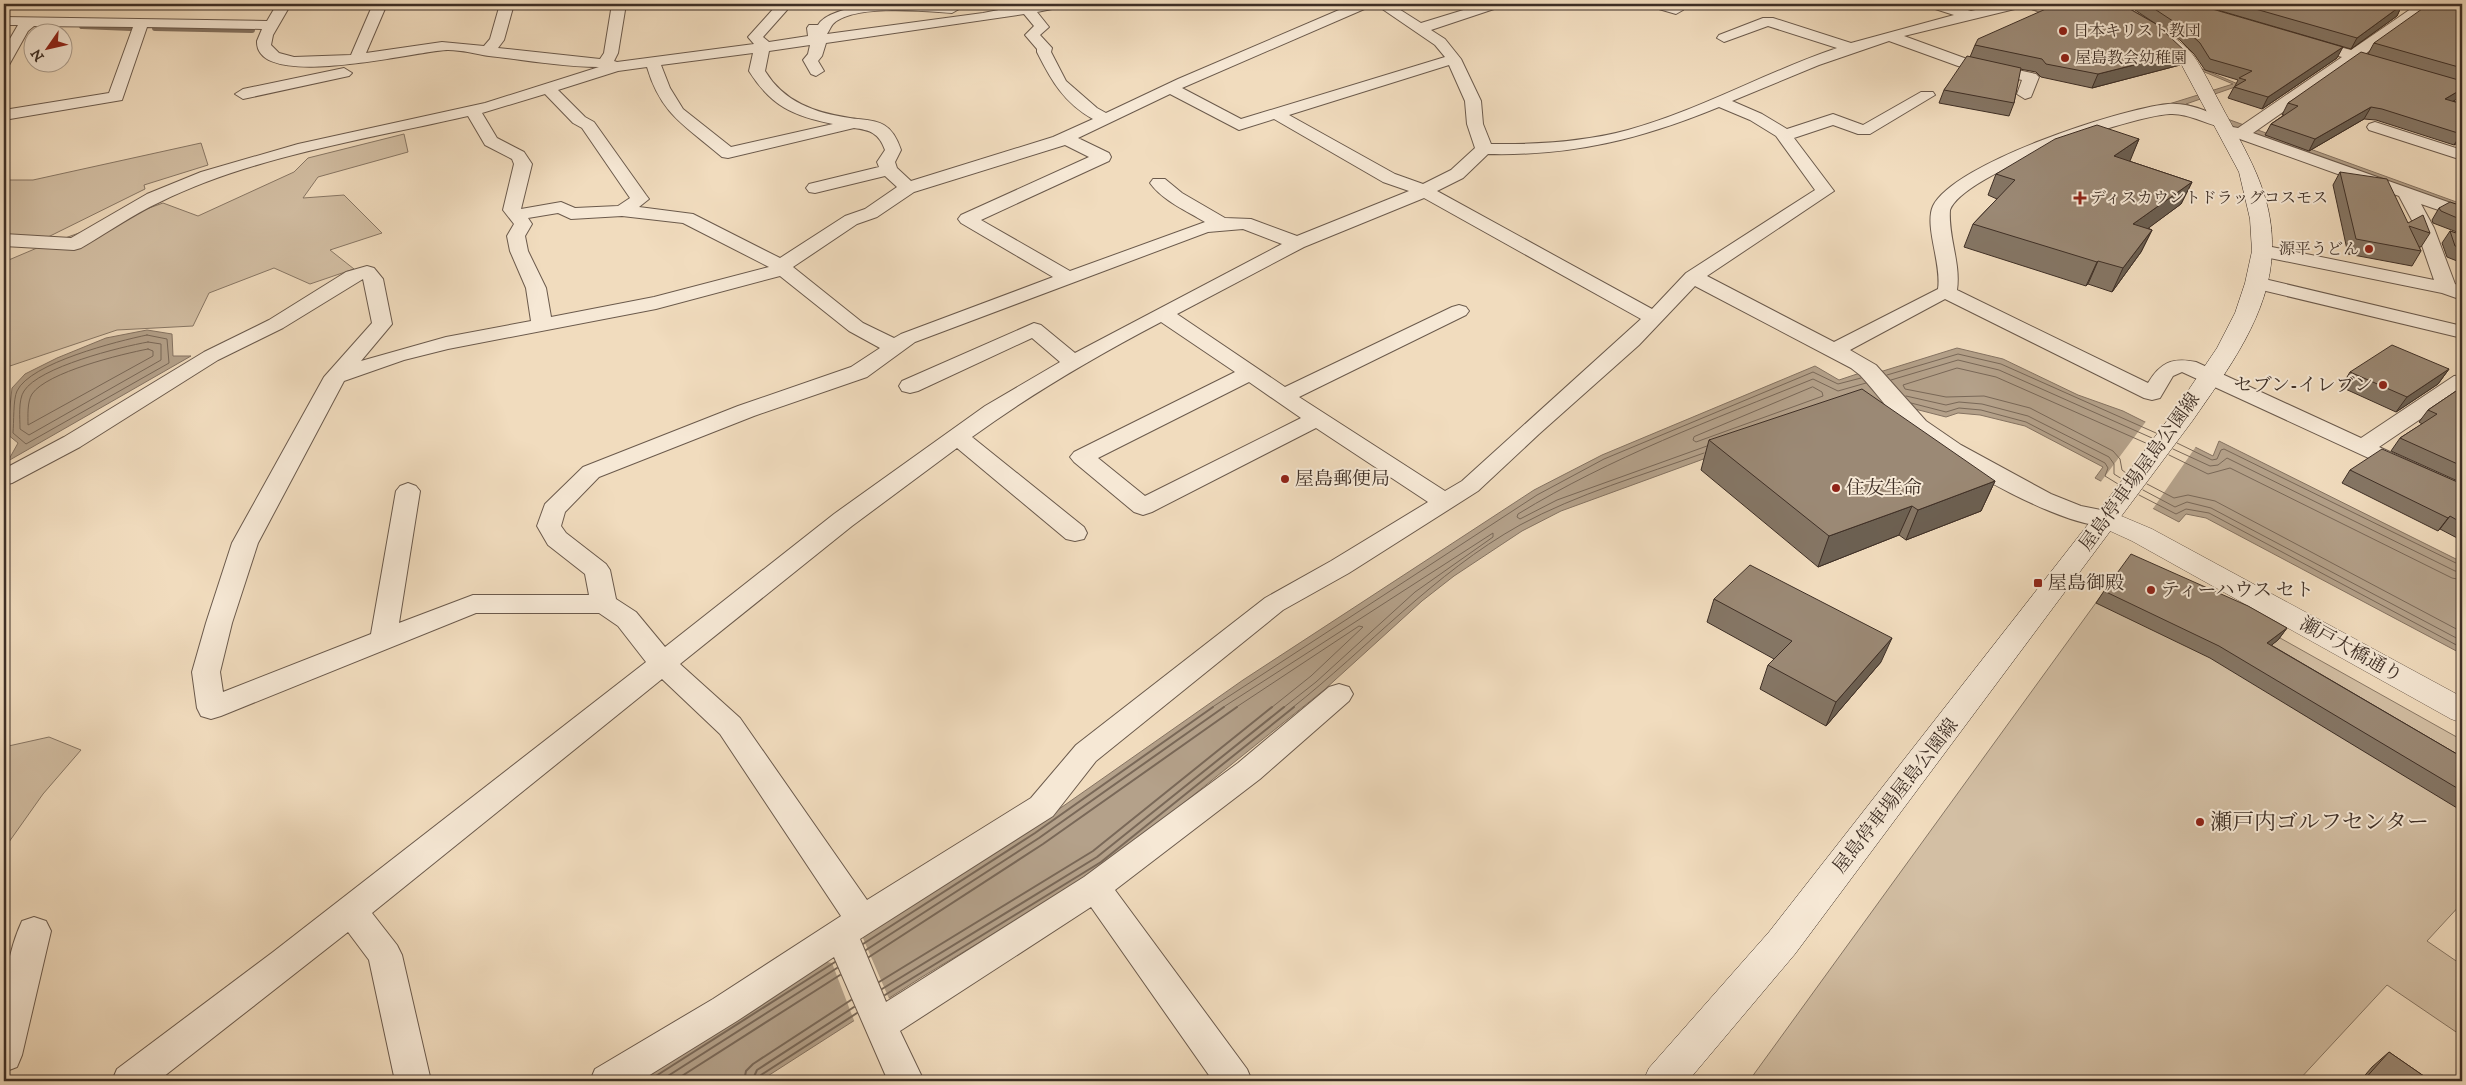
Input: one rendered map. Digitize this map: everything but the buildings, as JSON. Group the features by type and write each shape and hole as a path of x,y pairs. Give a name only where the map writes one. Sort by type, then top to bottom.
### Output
{"main road":[{"name":"屋島停車場屋島公園線","path":"1663,1081 1782,943 2115,507 2171,433 2233,339 2246,313 2256,283 2262,251 2260,219 2255,192 2230,129 2186,57 2157,32 2107,4"},
{"name":"瀬戸大橋通り","path":"2115,507 2142,535 2462,711"}],"street":[{"path":"284,4 264,39 264,46 270,54 284,59 309,62 356,60 422,48 445,46 610,65 653,64 763,46 988,22 1027,9"},
{"path":"356,60 380,4"},
{"path":"488,51 497,40 507,4"},
{"path":"610,65 618,4"},
{"path":"819,39 814,34 814,17 828,4"},
{"path":"816,71 810,60 815,56 819,39 827,21 854,10 875,7 971,11 1027,9 1057,4"},
{"path":"335,377 397,356 446,343 656,303 782,269 786,262 843,225 871,213 908,188 1064,138 1104,118 1364,4"},
{"path":"1382,4 1440,42 1454,59 1473,101 1475,124 1484,149"},
{"path":"1420,28 1451,20 1495,4"},
{"path":"1657,4 1676,10"},
{"path":"1934,4 1971,16"},
{"path":"130,1081 664,664 707,626 843,520 993,411 1073,362 1162,313 1297,243 1425,191 1457,174 1484,149 1529,149 1590,143 1633,134 1852,48 2018,4"},
{"path":"2230,129 2354,55 2427,4"},
{"path":"1027,9 1042,27 1032,35 1045,48 1044,52 1060,83 1091,111 1104,118"},
{"path":"2393,9 2412,14"},
{"path":"763,46 754,37 780,10"},
{"path":"4,20 272,26"},
{"path":"4,62 22,29 30,21"},
{"path":"1724,38 1768,21 1852,48"},
{"path":"4,115 116,97 138,30 143,23"},
{"path":"1892,37 1963,63 2031,78 2025,94"},
{"path":"2298,40 2399,68"},
{"path":"763,46 757,71 765,86 778,99 805,112 878,128 891,143 893,150 886,162 889,170 908,188"},
{"path":"243,94 466,48"},
{"path":"1172,89 1239,125 1454,59"},
{"path":"653,64 669,102 686,120 690,121 728,153 856,124"},
{"path":"4,240 74,244 153,198 206,176 298,149 473,111 548,89 610,65"},
{"path":"548,89 579,120 588,125 640,200 622,211"},
{"path":"1784,136 1833,119 1864,131 1927,95"},
{"path":"608,1081 850,933 1042,807 1086,753 1274,604 1470,486 1538,423 1632,341 1693,277 1825,190 1784,136 1756,117 1718,101"},
{"path":"1947,293 1950,276 1947,249 1940,224 1940,210 1949,198 1973,180 2036,150 2145,112 2171,109 2462,213"},
{"path":"473,111 491,141 518,156 523,164 512,210 523,224 516,236 518,251 536,288 542,324"},
{"path":"1276,114 1389,178 1425,191 1654,318"},
{"path":"2375,127 2462,155"},
{"path":"1064,138 1103,157 1046,180 1028,193 967,219 1066,277"},
{"path":"815,188 889,170"},
{"path":"1159,182 1176,197 1222,224"},
{"path":"2406,193 2455,291"},
{"path":"517,215 561,207 570,214 622,211 687,218 776,263 856,327 894,347"},
{"path":"604,604 597,570 557,539 548,526 554,509 591,472 746,411 859,372 908,338 1184,234 1222,224 1245,223 1297,243"},
{"path":"2425,228 2447,236"},
{"path":"2262,251 2455,291"},
{"path":"4,478 72,442 211,356 276,324 353,276 367,272 373,279 382,324 335,377 245,543 206,672 212,708 473,604 604,604 627,619 664,664 730,726 850,933 877,1020 906,1081"},
{"path":"1693,277 1835,350 1868,370 1918,426 1953,450 2042,499 2075,512 2115,507"},
{"path":"2256,283 2462,332"},
{"path":"1835,350 1940,294 1947,293 2152,394 2170,366 2177,364 2209,375 2462,494"},
{"path":"1283,396 1459,311"},
{"path":"1162,313 1317,419 1445,502"},
{"path":"910,386 1034,329 1073,362"},
{"path":"1250,373 1082,457 1143,508 1317,419"},
{"path":"2364,447 2462,381"},
{"path":"957,437 1075,533"},
{"path":"383,640 408,491"},
{"path":"877,1020 1095,887 1249,770 1339,694"},
{"path":"1095,887 1234,1081"},
{"path":"351,910 385,956 413,1081"},
{"path":"4,1055 34,931"}],"shaded area":[{"path":"404,134 408,152 318,177 303,198 344,195 382,233 330,250 354,269 310,284 274,268 209,293 193,326 117,330 4,368 4,262 37,248 163,203 198,216 294,172 308,158"},
{"path":"201,143 208,165 144,185 145,189 44,239 4,235 4,180 33,180"},
{"name":"瀬戸内ゴルフセンター","path":"2141,560 2462,740 2462,903 2427,941 2462,965 2462,1036 2387,985 2298,1081 1749,1081 2111,582"},
{"path":"49,737 81,750 43,794 4,849 4,747"}],"water":[{"path":"2024,7 2167,54 2238,84 2238,86 2186,104 2462,204 2462,210 2169,104 2233,84 2169,57"},
{"path":"147,330 172,334 173,356 191,356 8,461 18,443 7,434 12,388 25,374 57,358 106,338"},
{"path":"1957,348 2003,359 2078,395 2123,411 2213,456 2219,441 2462,562 2462,654 2206,518 2186,514 2179,522 2095,478 2103,467 2025,426 1980,415 1958,413 1946,417 1911,408 1827,414 1561,511 1522,531 1454,576 1422,601 1324,690 1104,867 922,977 760,1081 639,1081 1032,828 1243,680 1534,490 1602,455 1815,366 1839,380 1863,372 1883,371"}],"pier":[{"path":"2147,420 2197,445 2152,510 2100,483"},
{"path":"862,936 890,1001 855,1023 832,963 823,961"}],"waterway":[{"path":"82,26 131,28"},
{"path":"155,28 252,30"}],"place":[{"name":"日本キリスト教団","path":"2063,31"},
{"name":"屋島教会幼稚園","path":"2065,58"},
{"name":"ディスカウントドラッグコスモス","path":"2080,198"},
{"name":"源平うどん","path":"2369,249"},
{"name":"セブン-イレブン","path":"2383,385"},
{"name":"屋島郵便局","path":"1285,479"},
{"name":"住友生命","path":"1836,488"},
{"name":"屋島御殿","path":"2038,583"},
{"name":"ティーハウス セト","path":"2151,590"},
{"name":"瀬戸内ゴルフセンター","path":"2200,822"}]}
